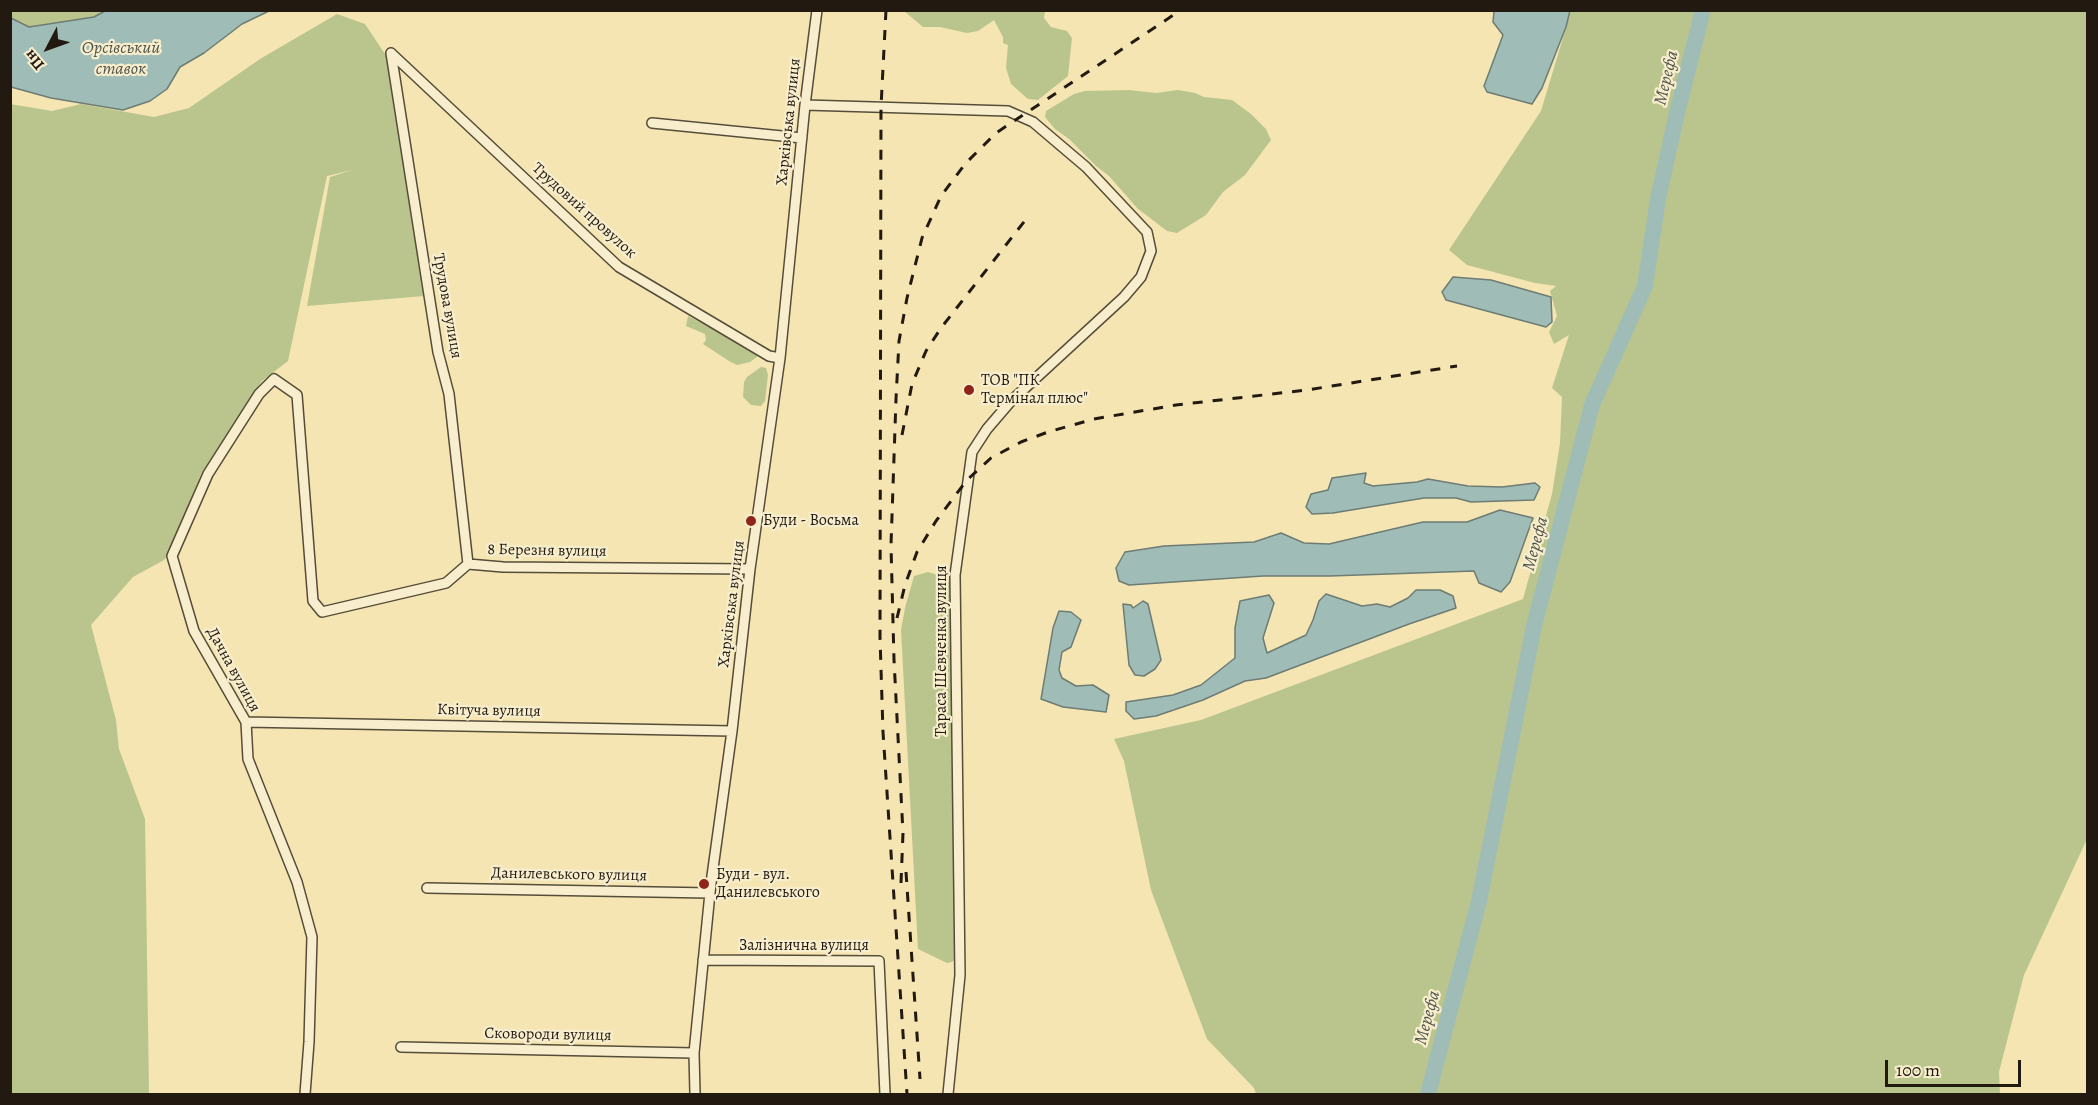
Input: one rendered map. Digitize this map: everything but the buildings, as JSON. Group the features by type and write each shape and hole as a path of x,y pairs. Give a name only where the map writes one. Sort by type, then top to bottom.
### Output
{"street":[{"name":"Харківська вулиця","path":"695,1095 694,1053 710,893 732,730 750,569 780,358 805,105 817,10"},
{"name":"Трудовий провулок","path":"391,53 619,267 769,356 780,358"},
{"name":"Трудова вулиця","path":"391,53 436,340 449,394 468,564"},
{"name":"Тараса Шевченка вулиця","path":"805,105 1008,111 1033,122 1086,167 1147,232 1151,251 1141,277 1124,297 1011,401 987,429 972,453 955,575 960,975 948,1095"},
{"path":"652,123 802,138"},
{"name":"Дачна вулиця","path":"297,395 274,379 259,394 208,474 172,556 194,631 246,722 248,759 297,882 312,937 309,1042 304,1095"},
{"name":"8 Березня вулиця","path":"297,395 313,601 322,612 446,583 468,564 503,567 750,569"},
{"name":"Квітуча вулиця","path":"246,722 732,730"},
{"name":"Данилевського вулиця","path":"427,888 710,893"},
{"name":"Залізнична вулиця","path":"703,960 879,961 885,1095"},
{"name":"Сковороди вулиця","path":"401,1047 694,1053"}],"green space":[{"path":"10,11 105,11 94,17 29,27 11,18"},
{"path":"904,11 1045,11 1044,18 1051,27 1067,31 1072,38 1068,76 1038,100 1028,99 1011,84 1006,68 1008,45 1003,43 1003,37 994,20 978,31 967,33 940,27 923,27"},
{"path":"1571,11 2087,11 2087,839 2024,975 1999,1072 2000,1094 1256,1094 1254,1088 1207,1039 1151,890 1124,761 1114,739 1201,720 1523,599 1552,494 1560,443 1562,397 1552,388 1569,335 1554,344 1549,332 1557,316 1550,291 1556,286 1535,283 1467,265 1449,250 1541,111"},
{"path":"337,14 365,24 389,60 424,296 307,306 330,177 352,170 327,176 288,361 262,381 201,474 170,552 164,560 133,577 91,625 116,720 119,749 145,819 149,1094 11,1094 10,104 52,111 81,104 154,117 189,108 260,59"},
{"path":"1129,90 1156,93 1178,90 1204,97 1232,100 1266,129 1271,140 1245,175 1223,192 1206,215 1177,233 1167,231 1137,208 1109,176 1055,129 1045,117 1046,111 1074,94 1085,91"},
{"path":"688,316 719,332 757,357 750,362 737,365 729,361 703,344 706,340 705,334 686,326"},
{"path":"761,367 766,368 768,375 765,401 761,406 751,405 743,397 744,382"},
{"path":"928,572 945,577 952,586 958,956 952,962 947,963 918,949 901,630 914,576"}],"water":[{"name":"Орсівський ставок","path":"105,11 269,11 242,24 204,53 180,67 167,89 150,101 123,110 51,98 11,87 11,18 29,27 94,17"},
{"path":"1494,11 1570,11 1542,88 1532,104 1487,92 1484,86 1503,35 1493,22"},
{"path":"1453,277 1491,280 1551,297 1552,322 1546,327 1446,300 1442,292"},
{"path":"1366,473 1364,483 1373,486 1428,479 1468,486 1502,487 1535,483 1540,487 1534,500 1471,502 1456,498 1424,498 1333,513 1312,514 1306,507 1311,494 1328,490 1332,478"},
{"path":"1500,510 1533,518 1510,582 1501,592 1479,583 1474,571 1263,576 1129,585 1119,581 1116,568 1125,552 1164,546 1254,542 1281,533 1304,543 1329,544 1423,522 1467,522"},
{"path":"1416,590 1440,590 1453,596 1456,608 1266,678 1245,681 1203,700 1156,716 1134,719 1126,711 1126,702 1173,695 1201,685 1235,658 1235,628 1240,601 1269,595 1274,603 1263,638 1267,653 1306,635 1319,601 1326,594 1362,606 1377,604 1390,607 1408,598"},
{"path":"1143,601 1148,604 1161,660 1155,669 1144,676 1135,675 1129,665 1123,604 1131,605 1133,608"},
{"path":"1059,611 1071,612 1081,620 1071,647 1062,652 1059,670 1062,678 1076,686 1093,685 1109,695 1106,712 1063,707 1041,699 1053,628"}],"waterway":[{"name":"Мерефа","path":"1428,1094 1479,901 1534,626 1592,405 1645,286 1658,199 1703,10"}],"railway":[{"path":"886,10 881,107 880,637 883,732 907,1094"},
{"path":"901,883 903,833 891,545 899,341 922,238 941,196 965,164 996,133 1181,10"},
{"path":"902,435 912,384 926,351 941,328 1027,218"},
{"path":"897,618 905,585 917,552 936,521 967,480 991,458 1021,442 1094,419 1176,405 1307,390 1457,366"},
{"path":"906,872 920,1079"}],"place":[{"name":"ТОВ \"ПК Термінал плюс\"","path":"969,390"},
{"name":"Буди - Восьма","path":"751,521"},
{"name":"Буди - вул. Данилевського","path":"704,884"}]}
